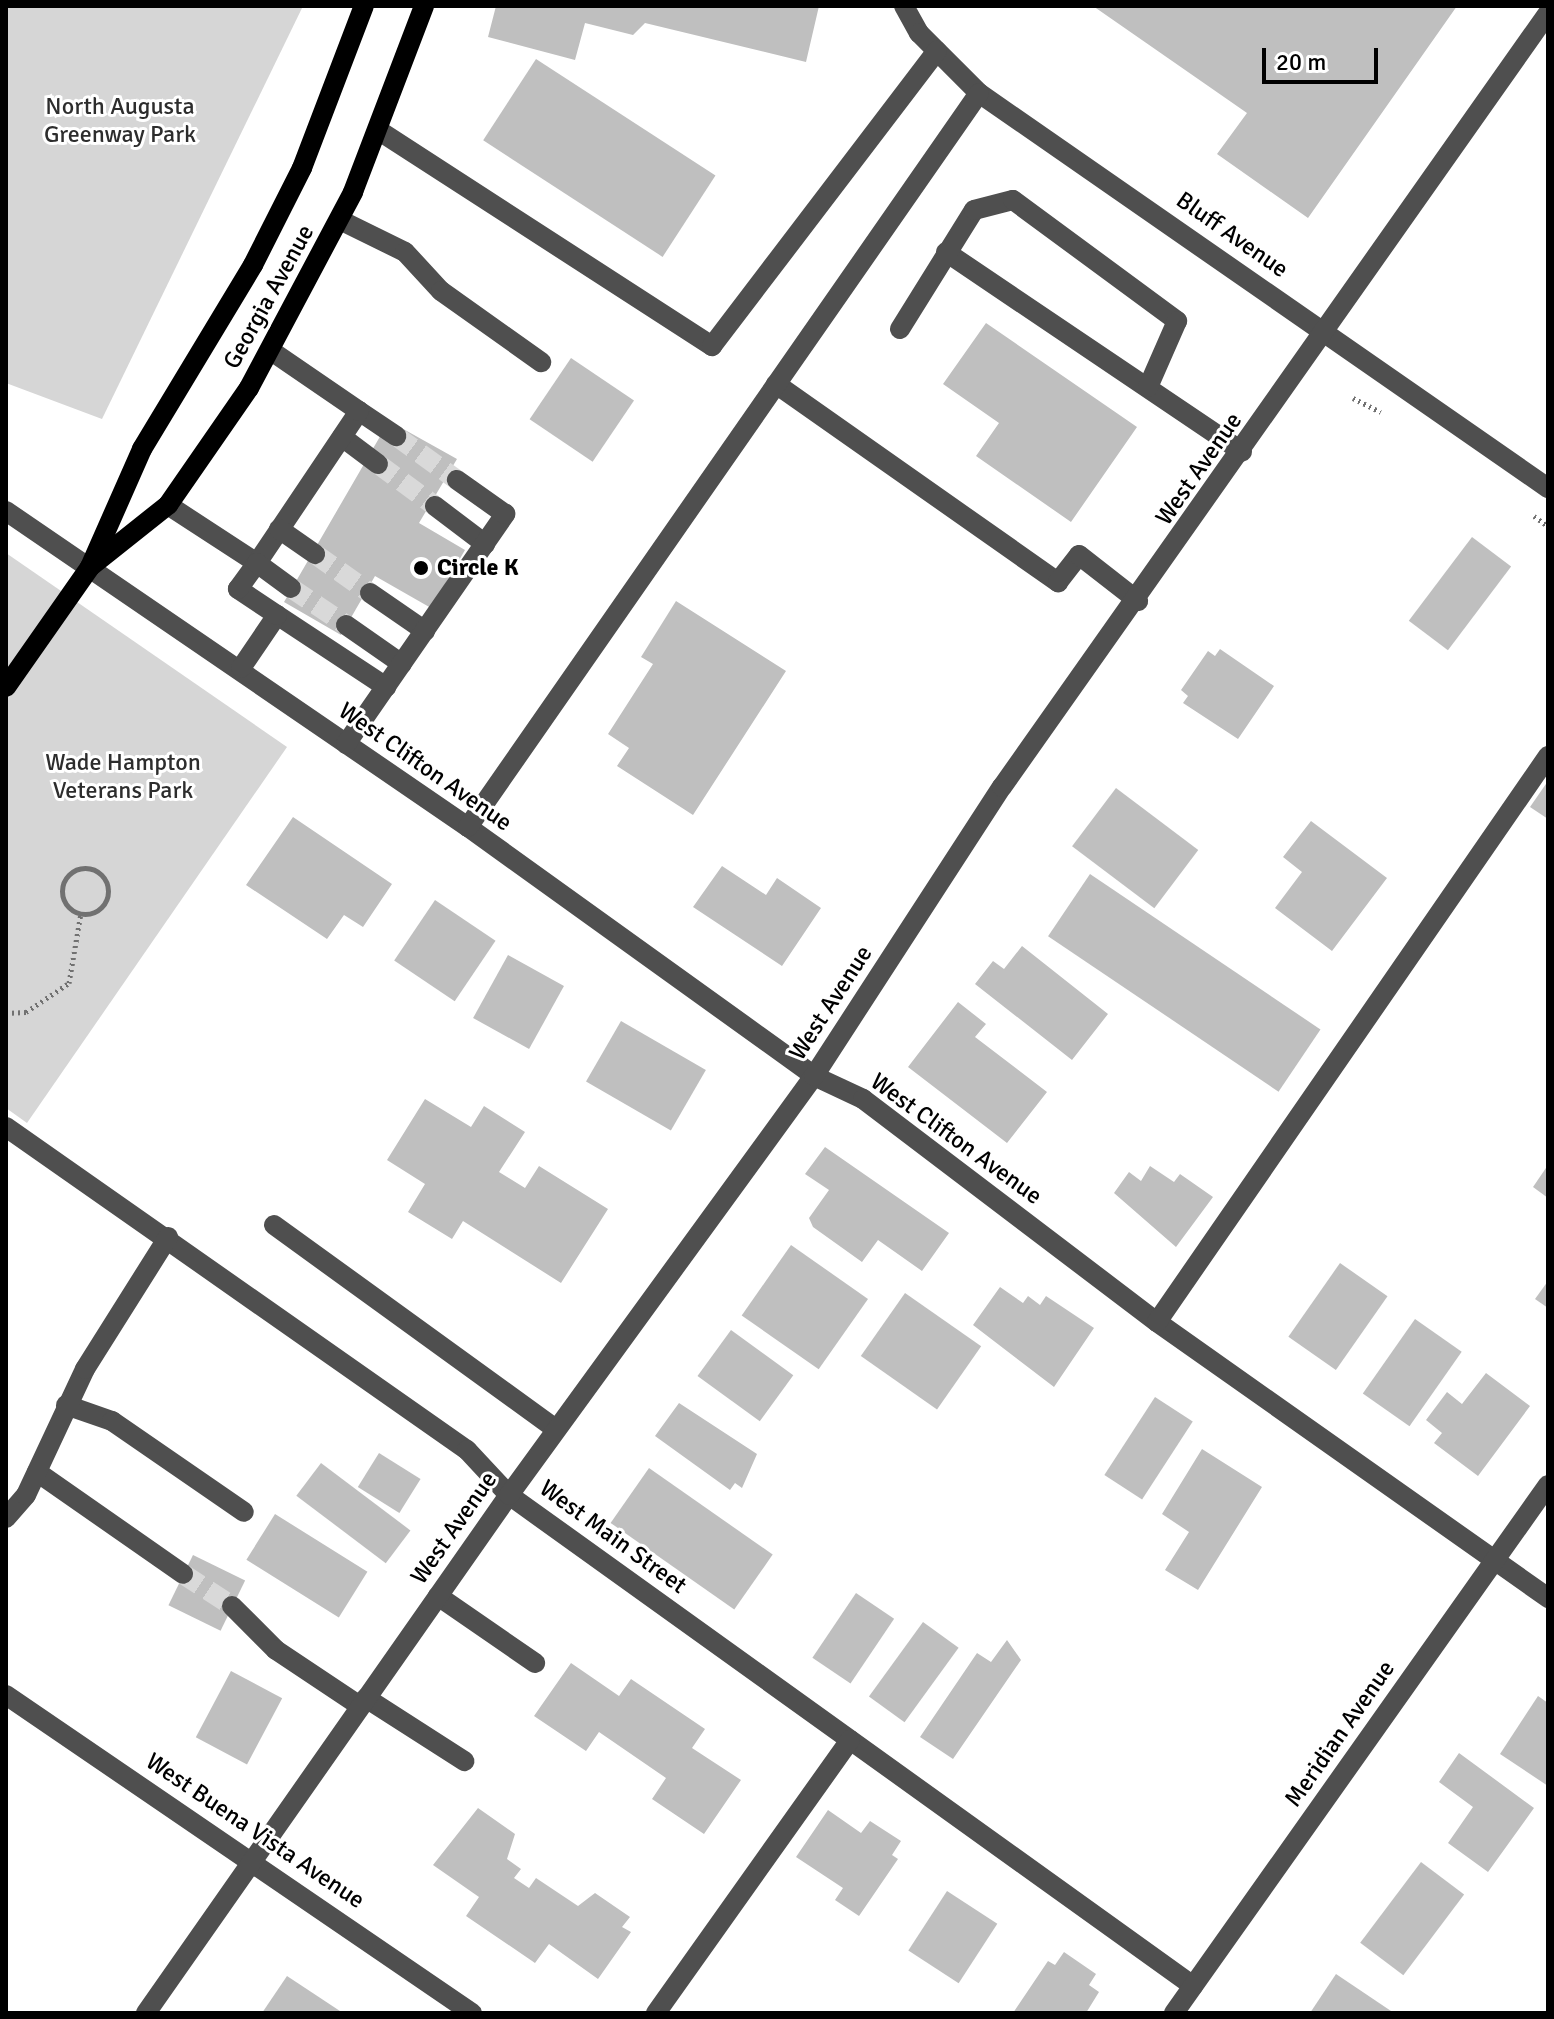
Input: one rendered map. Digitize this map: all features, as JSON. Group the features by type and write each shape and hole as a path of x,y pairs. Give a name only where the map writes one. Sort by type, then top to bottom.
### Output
{"main road":[{"name":"Georgia Avenue","path":"6,687 90,567 142,449 223,318 302,168 364,6"},
{"name":"Georgia Avenue","path":"90,567 168,505 270,350 340,220 378,130 424,6"}],"street":[{"name":"Bluff Avenue","path":"904,6 937,51 979,93 1548,488"},
{"name":"West Avenue","path":"146,2013 556,1429 814,1076 1002,787 1138,601 1548,13"},
{"path":"378,130 712,346 937,51"},
{"path":"468,827 979,93"},
{"path":"900,329 974,210 1013,200 1177,321 1148,387"},
{"path":"340,220 405,252 441,291 541,362"},
{"path":"946,252 1242,452"},
{"path":"270,350 396,436"},
{"path":"776,384 1058,582 1079,555 1138,601"},
{"path":"359,411 238,589 386,687"},
{"path":"342,437 378,464"},
{"path":"346,744 505,514 457,480"},
{"path":"168,505 291,588"},
{"path":"435,506 485,544"},
{"name":"West Clifton Avenue","path":"6,511 241,668 814,1076 863,1099 1157,1322 1548,1598"},
{"path":"279,529 315,554"},
{"path":"370,593 425,631"},
{"path":"241,668 277,615"},
{"path":"346,625 402,664"},
{"path":"1157,1322 1548,756"},
{"name":"West Main Street","path":"6,1127 168,1237 467,1450 509,1495 1193,1986"},
{"path":"274,1225 556,1429"},
{"path":"6,1518 37,1472 66,1405 168,1237"},
{"path":"66,1405 112,1421 244,1512"},
{"path":"37,1472 183,1574"},
{"name":"Meridian Avenue","path":"1174,2013 1548,1485"},
{"path":"438,1596 535,1663"},
{"path":"232,1606 276,1650 464,1761"},
{"name":"West Buena Vista Avenue","path":"7,1697 472,2013"},
{"path":"656,2013 850,1740"}],"path":[{"path":"85,867 100,872 108,894 101,908 81,913 61,891 66,877 85,867"},
{"path":"6,1013 26,1012 69,983 81,913"}],"green space":[{"name":"North Augusta Greenway Park","path":"6,6 303,6 102,419 6,383"},
{"name":"Wade Hampton Veterans Park","path":"6,553 287,747 27,1123 6,1108"}],"building":[{"path":"496,6 819,6 806,62 645,23 633,35 585,23 575,60 488,37"},
{"path":"1093,6 1457,6 1308,218 1217,154 1247,113"},
{"path":"536,59 715,176 663,257 483,140"},
{"path":"986,323 1137,427 1071,522 976,456 999,423 943,384"},
{"path":"571,358 634,400 593,462 530,419"},
{"name":"Circle K","path":"389,421 457,459 419,523 465,550 431,608 375,576 341,635 284,602"},
{"path":"1472,537 1511,566 1448,650 1409,621"},
{"path":"676,601 786,671 693,815 617,766 629,748 608,734 653,664 641,657"},
{"path":"1220,649 1274,686 1238,739 1183,703 1188,696 1181,690 1208,651 1215,656"},
{"path":"1548,781 1548,819 1530,807"},
{"path":"1116,788 1198,850 1154,908 1072,846"},
{"path":"293,817 392,884 363,927 344,915 327,939 246,885"},
{"path":"1311,821 1387,878 1332,951 1275,908 1302,872 1283,857"},
{"path":"722,866 766,895 777,878 821,908 782,966 693,907"},
{"path":"1090,874 1320,1029 1279,1092 1048,936"},
{"path":"435,900 496,941 455,1001 394,961"},
{"path":"1022,946 1108,1014 1072,1060 975,984 993,961 1004,969"},
{"path":"508,955 564,986 529,1049 473,1018"},
{"path":"958,1002 986,1024 975,1037 1047,1092 1007,1143 908,1067"},
{"path":"621,1021 706,1070 671,1131 586,1082"},
{"path":"425,1099 471,1127 484,1106 525,1132 499,1172 525,1188 539,1166 608,1209 561,1283 463,1221 452,1239 408,1212 425,1184 387,1160"},
{"path":"825,1147 949,1233 922,1271 878,1240 862,1262 813,1227 809,1218 829,1190 805,1174"},
{"path":"1548,1165 1548,1198 1533,1187"},
{"path":"1150,1166 1174,1182 1180,1174 1213,1197 1176,1247 1114,1193 1129,1172 1141,1181"},
{"path":"791,1245 868,1299 819,1369 742,1315"},
{"path":"1340,1263 1388,1296 1336,1370 1288,1337"},
{"path":"1548,1281 1548,1308 1535,1299"},
{"path":"1000,1287 1023,1303 1028,1296 1040,1305 1046,1296 1094,1328 1054,1387 973,1325"},
{"path":"905,1293 981,1346 937,1409 861,1356"},
{"path":"1415,1319 1462,1352 1409,1426 1363,1394"},
{"path":"731,1330 793,1375 760,1421 697,1376"},
{"path":"1486,1373 1530,1406 1478,1476 1434,1443 1442,1433 1426,1420 1447,1392 1462,1404"},
{"path":"1155,1397 1193,1422 1142,1500 1104,1475"},
{"path":"679,1403 757,1454 742,1488 735,1483 730,1490 655,1436"},
{"path":"1202,1449 1262,1487 1198,1590 1165,1570 1189,1532 1162,1514"},
{"path":"379,1453 421,1479 399,1513 358,1487"},
{"path":"321,1463 410,1530 386,1563 296,1496"},
{"path":"649,1468 773,1555 734,1609 611,1523"},
{"path":"275,1514 367,1572 339,1618 246,1560"},
{"path":"193,1555 245,1580 221,1631 168,1605"},
{"path":"856,1593 894,1619 851,1683 812,1658"},
{"path":"923,1622 959,1648 905,1722 869,1696"},
{"path":"1007,1640 1021,1660 953,1759 920,1737 977,1653 991,1662"},
{"path":"571,1663 619,1696 631,1679 705,1729 692,1748 741,1780 704,1834 652,1799 666,1778 599,1732 586,1751 534,1716"},
{"path":"231,1671 282,1698 247,1764 196,1737"},
{"path":"1538,1696 1548,1703 1548,1786 1500,1754"},
{"path":"1459,1753 1534,1808 1488,1872 1448,1843 1473,1807 1439,1782"},
{"path":"478,1808 515,1834 507,1859 521,1869 514,1878 529,1888 536,1878 578,1906 595,1893 630,1917 622,1927 631,1932 598,1979 549,1944 535,1963 466,1916 479,1897 433,1865"},
{"path":"828,1810 861,1833 870,1821 901,1841 892,1855 898,1859 859,1916 835,1900 843,1888 796,1857"},
{"path":"1421,1862 1464,1894 1403,1975 1360,1943"},
{"path":"947,1891 997,1924 959,1983 908,1951"},
{"path":"1064,1952 1096,1974 1089,1985 1099,1992 1086,2013 1013,2013 1048,1961 1055,1965"},
{"path":"1336,1974 1394,2013 1310,2013"},
{"path":"287,1976 343,2013 262,2013"}],"tunnel":[{"path":"396,436 457,480"},
{"path":"378,464 435,506"},
{"path":"315,554 370,593"},
{"path":"291,588 346,625"},
{"path":"183,1574 232,1606"}],"place":[{"name":"Circle K","path":"421,568"}]}
